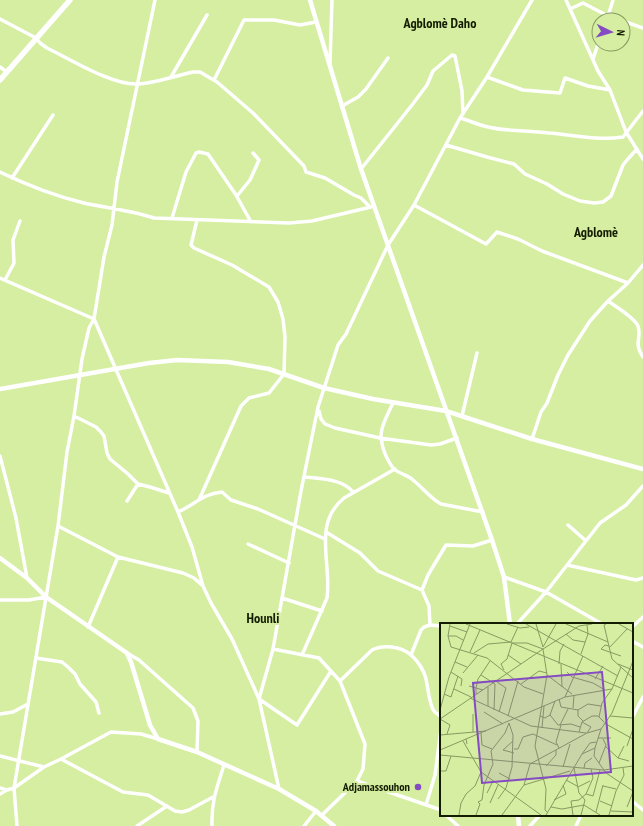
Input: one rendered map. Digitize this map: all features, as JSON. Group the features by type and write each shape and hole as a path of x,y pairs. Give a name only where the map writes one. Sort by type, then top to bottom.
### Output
{"main road":[{"path":"0,80 70,0"}],"street":[{"path":"16,826 14,788 58,526 67,452 85,343 89,328 94,319 103,264 112,225 117,182 155,0"},
{"path":"310,0 372,207 388,245 483,512 504,577 510,623"},
{"path":"330,68 332,0"},
{"path":"259,699 273,649 318,408 338,345 346,334 388,245 414,206 462,116 487,77 532,0"},
{"path":"566,0 593,59 610,90 626,132 643,159"},
{"path":"609,12 613,0"},
{"path":"570,10 583,3 597,12"},
{"path":"170,78 207,15"},
{"path":"0,19 36,38 47,48 114,80 137,84 193,72 200,72 214,80 253,113 304,166 306,172 325,178 361,198 372,207"},
{"path":"214,80 244,20 274,20 300,25 316,22"},
{"path":"631,23 643,28"},
{"path":"593,59 595,52"},
{"path":"361,169 427,85 433,71 452,55 454,56 462,91 462,116"},
{"path":"342,106 358,97 366,89 388,58"},
{"path":"0,67 7,72"},
{"path":"487,77 531,92 560,93 565,78 588,86 610,90"},
{"path":"462,116 484,126 516,131 548,132 582,137 611,139 622,137 643,111"},
{"path":"12,178 53,115"},
{"path":"446,145 514,164 525,174 547,184 563,194 580,201 594,203 603,202 612,196 623,165 637,149"},
{"path":"172,218 186,172 196,153 199,152 208,154 237,196 251,222"},
{"path":"237,196 250,180 259,160 252,153"},
{"path":"0,172 55,195 140,213 154,218 289,223 312,221 372,207"},
{"path":"414,206 486,244 496,232 518,239 554,256 628,283"},
{"path":"197,220 191,245 194,248 232,265 269,287 278,302 283,319 285,337 284,374 269,393 249,398 241,406 199,500"},
{"path":"5,280 14,263 13,240 20,221"},
{"path":"532,439 541,412 547,402 558,375 590,321 643,266"},
{"path":"0,278 94,319 117,368 178,512 192,547 203,586 232,639 259,699 279,789"},
{"path":"608,301 636,322 638,327 637,345 643,357"},
{"path":"462,416 477,353"},
{"path":"0,389 80,374 163,362 205,360 228,362 269,369 324,388 393,403 446,411 532,439 643,469"},
{"path":"393,403 385,420 380,438 387,458 395,469 410,476 436,502 483,512"},
{"path":"318,408 321,419 325,424 335,428 380,438 431,445 440,444 456,438"},
{"path":"74,416 96,427 101,432 104,436 107,453 110,460 138,484 150,486 169,493"},
{"path":"0,456 16,518 26,578"},
{"path":"302,655 327,598 328,589 325,539 328,521 334,508 344,498 353,492 395,469"},
{"path":"305,477 341,483 348,486 353,492"},
{"path":"127,501 138,484"},
{"path":"518,623 546,592 567,566 585,540 600,523 626,505 643,486"},
{"path":"178,512 211,493 222,492 231,500 258,509 325,539"},
{"path":"568,525 585,540"},
{"path":"58,526 118,557 183,573 194,578 203,586"},
{"path":"326,532 360,553 378,571 422,590 429,606 430,625"},
{"path":"422,590 428,575 446,545 473,546 492,540"},
{"path":"248,544 289,563"},
{"path":"88,627 118,557"},
{"path":"0,558 26,578 46,597 88,627 139,660 193,708 198,721 197,752"},
{"path":"567,566 636,580 643,578"},
{"path":"504,577 546,592 600,623"},
{"path":"0,600 29,600 46,597"},
{"path":"282,598 322,611"},
{"path":"633,626 643,617"},
{"path":"411,655 421,630 430,625 440,626"},
{"path":"633,642 643,647"},
{"path":"340,682 376,647 390,646 406,650 425,675 429,698 434,711 440,716"},
{"path":"273,649 319,658 340,682 365,744 363,769 357,780 322,815"},
{"path":"127,652 150,725 158,739"},
{"path":"36,658 62,662 68,667 75,674 80,684 96,702 99,712"},
{"path":"259,699 297,725 331,671"},
{"path":"633,716 643,697"},
{"path":"0,714 13,712 28,704"},
{"path":"0,794 14,788 44,767 111,732 140,734 197,752 279,789 316,810 334,826"},
{"path":"426,805 435,775 440,737"},
{"path":"0,756 44,767"},
{"path":"61,759 123,792 148,795 175,811 182,812 196,807 213,797"},
{"path":"212,826 213,797 224,765"},
{"path":"357,780 440,810"},
{"path":"0,788 7,790"},
{"path":"633,802 643,810"},
{"path":"137,826 166,806"},
{"path":"304,826 316,810"},
{"path":"447,816 458,826"},
{"path":"518,816 519,826"},
{"path":"530,826 539,816"},
{"path":"576,826 581,816"}],"place":[{"name":"Adjamassouhon","path":"418,787"}],"district":[{"name":"Agblomè Daho","path":"440,23"},
{"name":"Agblomè","path":"596,232"},
{"name":"Hounli","path":"263,618"}]}
